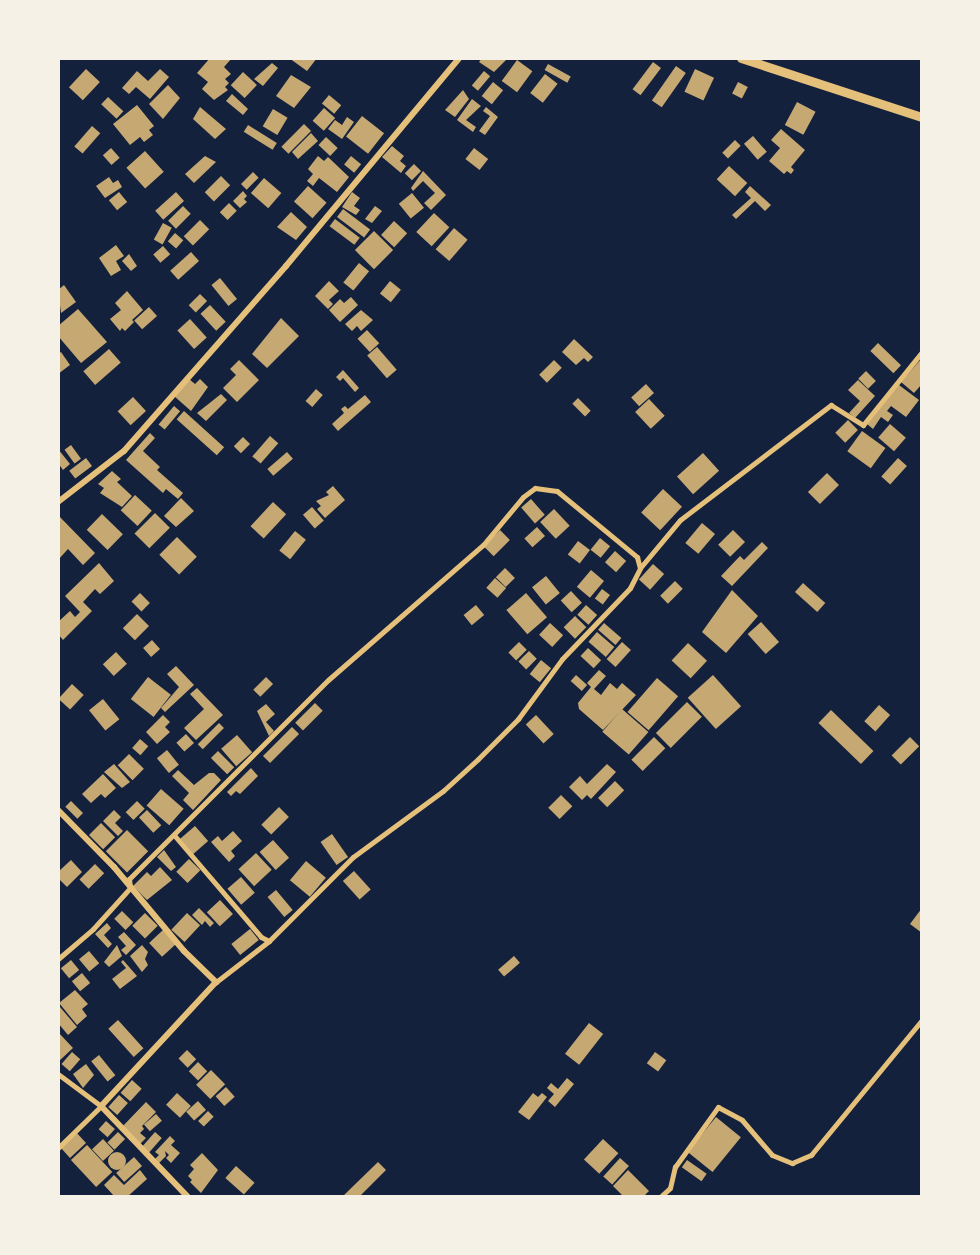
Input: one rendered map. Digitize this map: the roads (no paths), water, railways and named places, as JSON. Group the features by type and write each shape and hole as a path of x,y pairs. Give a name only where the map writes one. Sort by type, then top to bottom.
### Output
{"highway":[{"path":"741,58 754,60 922,117"}],"street":[{"path":"58,502 124,451 286,266 460,58"},
{"path":"58,1148 101,1106 216,982 268,941 353,857 443,791 518,719 562,659 630,588 640,568 680,520 831,405 863,425 922,352"},
{"path":"58,959 93,929 130,888 129,879 328,680 483,545 523,497 535,488 557,491 637,557 640,568"},
{"path":"58,810 114,867 184,951 216,982"},
{"path":"174,835 261,937 268,941"},
{"path":"660,1197 670,1188 675,1167 718,1107 742,1120 772,1155 792,1163 811,1155 922,1020"},
{"path":"58,1074 101,1106 188,1197"}]}
